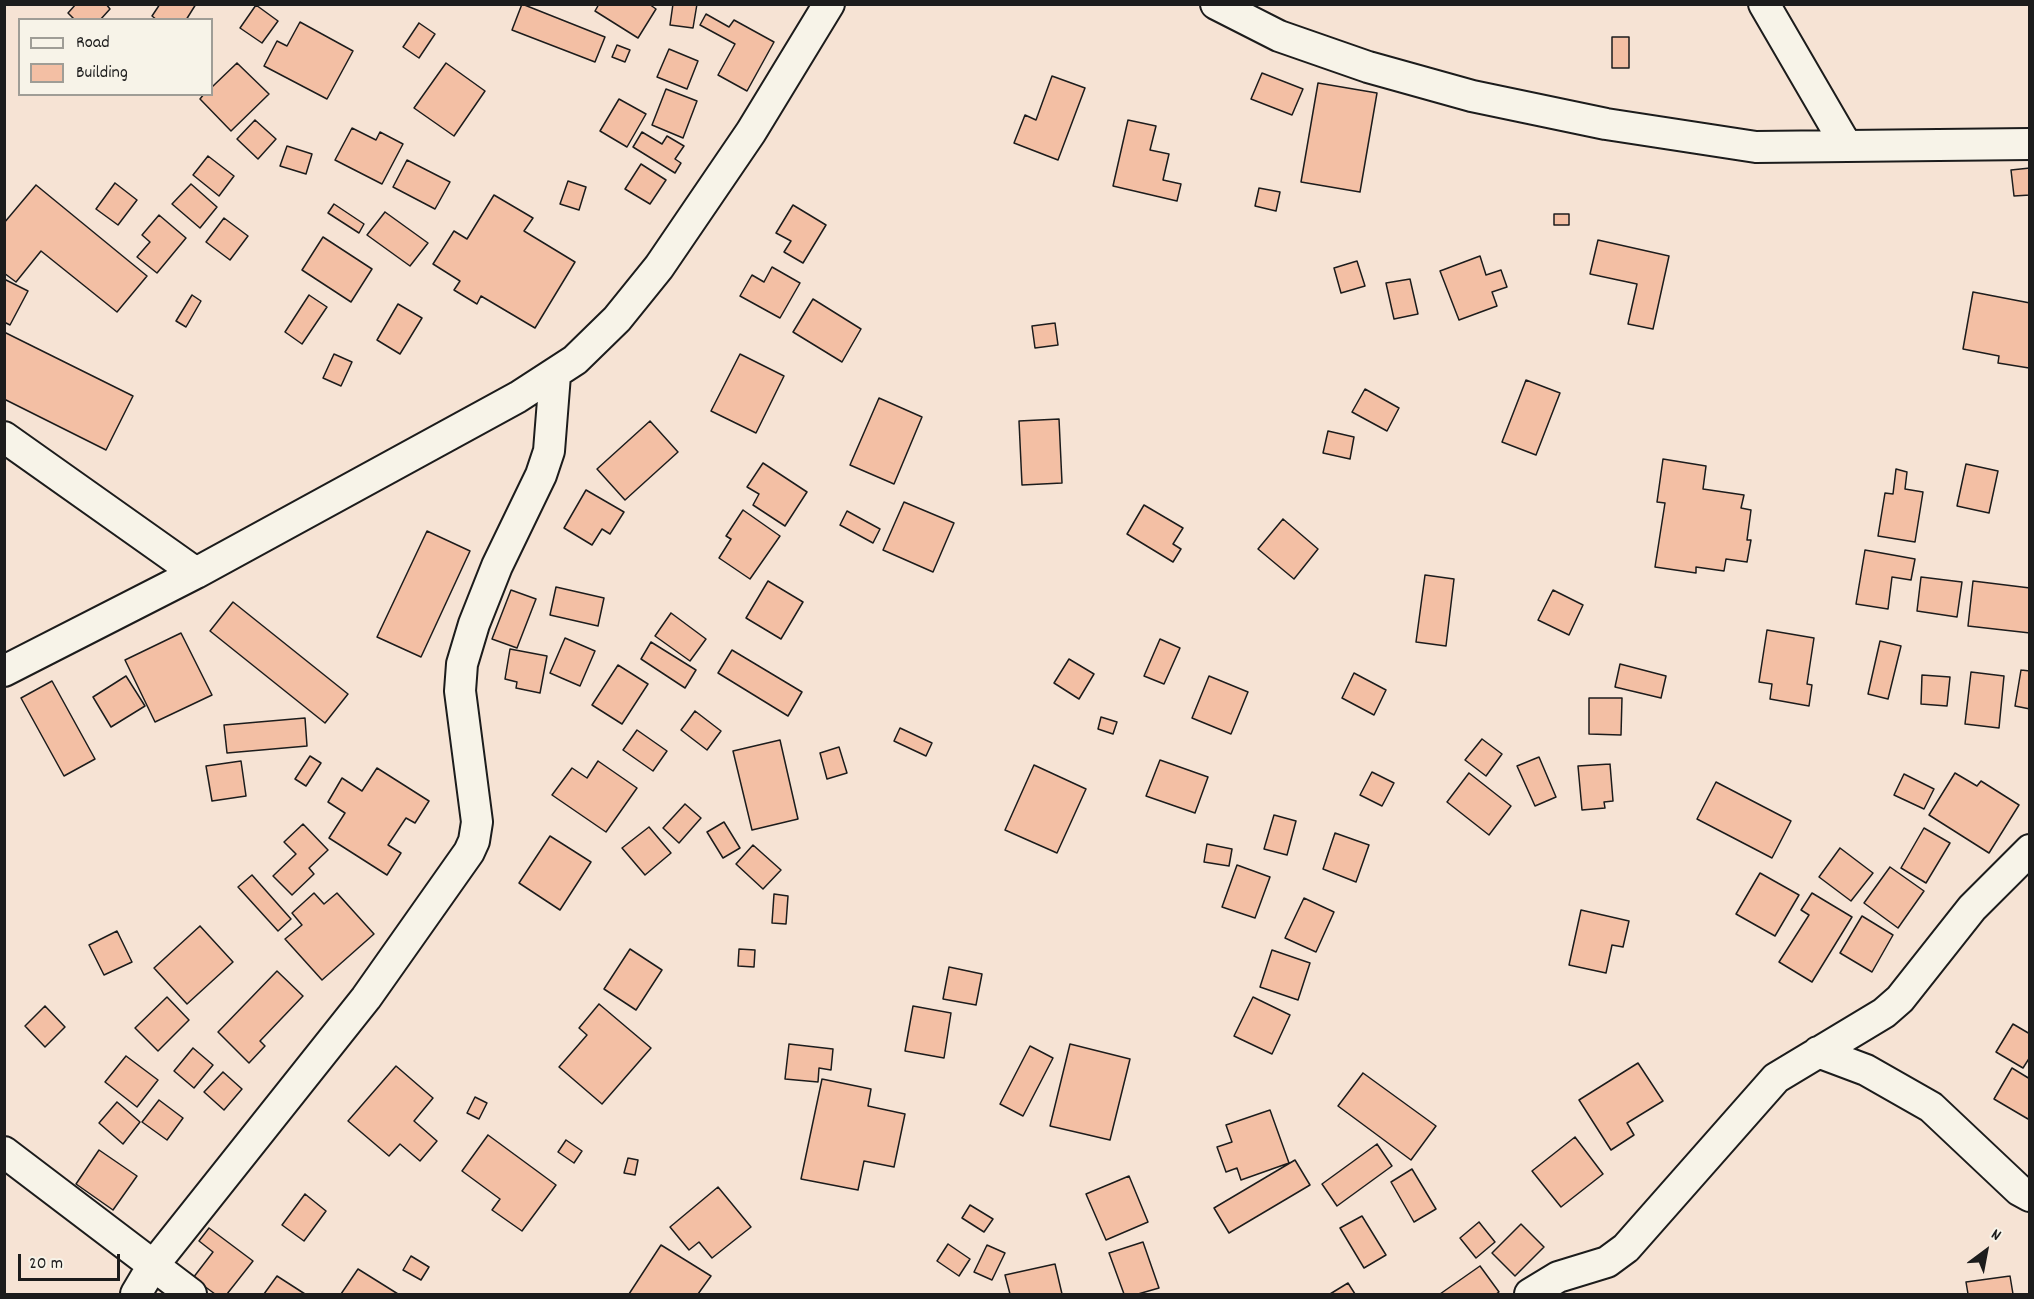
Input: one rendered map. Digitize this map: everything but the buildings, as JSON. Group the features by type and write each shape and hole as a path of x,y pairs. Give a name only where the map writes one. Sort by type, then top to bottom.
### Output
{"street":[{"path":"4,671 196,573 555,375 575,360 617,319 658,267 751,132 829,4"},
{"path":"1216,4 1279,36 1368,67 1472,96 1606,124 1756,147 2030,144"},
{"path":"1764,4 1846,145"},
{"path":"136,1294 152,1267 366,998 469,852 477,822 460,691 462,663 474,624 497,566 541,475 549,451 555,375"},
{"path":"4,437 196,573"},
{"path":"1530,1294 1558,1277 1607,1262 1626,1248 1776,1078 1884,1013 1900,999 1972,908 2030,850"},
{"path":"1818,1052 1866,1070 1931,1107 2019,1190 2030,1196"},
{"path":"4,1152 152,1267 191,1294"}]}
